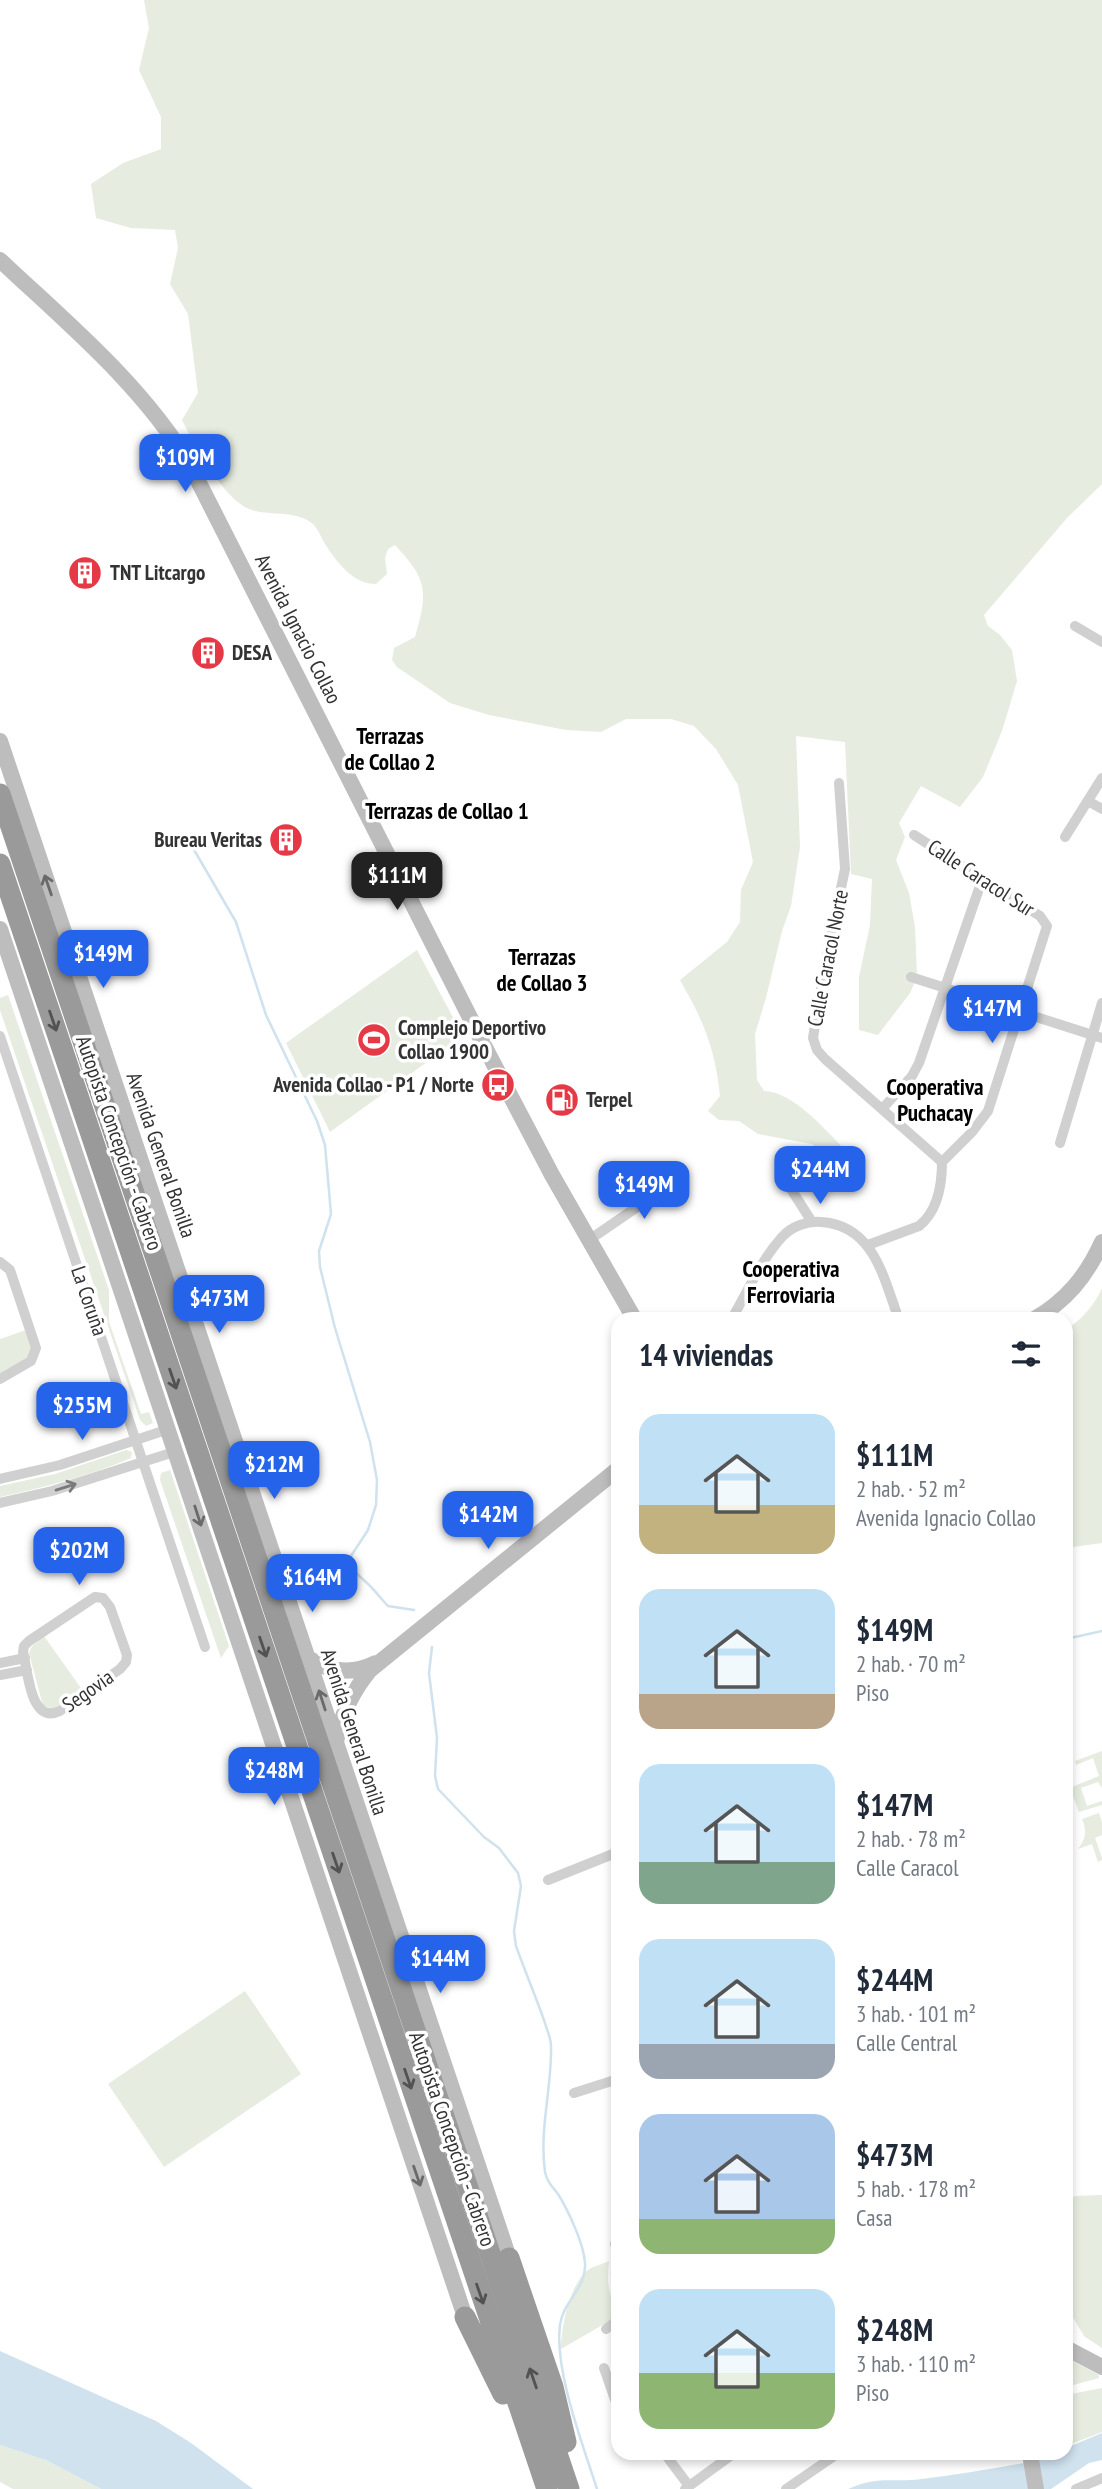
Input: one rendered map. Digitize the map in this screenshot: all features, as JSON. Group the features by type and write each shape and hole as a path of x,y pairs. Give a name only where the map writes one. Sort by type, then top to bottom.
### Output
{"highway":[{"name":"Autopista Concepción - Cabrero","path":"0,794 569,2489"},
{"name":"Autopista Concepción - Cabrero","path":"0,864 547,2489"},
{"path":"509,2258 558,2404 575,2489"},
{"path":"465,2318 540,2468"}],"main road":[{"name":"Avenida Ignacio Collao","path":"0,260 122,375 161,421 189,463 489,1055 552,1175 630,1312"},
{"name":"Avenida General Bonilla","path":"0,741 509,2258"},
{"path":"0,929 177,1451 465,2318"},
{"path":"1045,1312 1073,1289 1086,1273 1102,1242"},
{"path":"335,1743 341,1717 353,1693 381,1660 611,1475"},
{"path":"308,1658 340,1671 359,1670 381,1660"},
{"path":"1073,2352 1102,2367"},
{"path":"1032,2460 1036,2489"}],"street":[{"path":"1075,626 1102,642"},
{"path":"1065,836 1102,778"},
{"name":"Calle Caracol Norte","path":"839,783 845,869 817,1004 813,1038 820,1055 942,1162"},
{"path":"1088,801 1102,809"},
{"name":"Calle Caracol Sur","path":"914,835 1040,916 1046,923 1046,933 1019,1013"},
{"path":"882,1109 912,1076 919,1063 982,880"},
{"path":"911,978 1097,1036"},
{"path":"1060,1143 1097,1036 1102,1003"},
{"path":"868,1245 919,1226 925,1220 938,1197 942,1162 984,1117 1019,1013"},
{"name":"La Coruña","path":"0,1035 205,1647"},
{"path":"589,1240 681,1177"},
{"path":"792,1189 812,1222"},
{"path":"736,1312 782,1237 798,1226 812,1222 830,1223 846,1228 868,1245 896,1312"},
{"path":"0,1262 10,1270 36,1352 31,1362 0,1379"},
{"path":"0,1479 60,1465 169,1429"},
{"path":"0,1503 51,1491 177,1451"},
{"name":"Segovia","path":"94,1597 103,1598 108,1603 127,1655 120,1669 60,1711 51,1714 43,1712 37,1706 26,1664 23,1649 29,1641 94,1597"},
{"path":"0,1663 26,1664"},
{"path":"0,1675 26,1664"},
{"path":"548,1880 611,1855"},
{"path":"574,2093 611,2081"},
{"path":"606,2329 611,2325"},
{"path":"604,2368 611,2383"},
{"path":"670,2460 687,2488 725,2460"},
{"path":"786,2489 824,2460"},
{"path":"1076,2489 1102,2478"}],"shaded area":[{"path":"144,0 1102,0 1102,484 1067,518 984,615 988,626 1000,635 1012,650 1017,681 1002,731 983,777 960,807 921,786 899,823 905,837 896,860 909,893 915,927 917,977 910,993 878,1035 859,1030 859,977 870,925 872,879 851,874 845,742 796,736 800,847 791,906 755,1034 757,1080 764,1091 786,1097 797,1104 837,1141 844,1149 836,1163 812,1144 758,1134 739,1121 719,1120 708,1111 720,1096 715,1064 702,1023 680,980 727,942 740,922 741,890 753,862 738,785 716,749 694,726 671,719 626,719 601,732 566,730 489,715 450,703 397,667 392,660 394,648 415,637 423,597 414,568 395,545 388,549 385,558 387,574 376,584 361,581 337,560 313,524 300,517 255,511 244,506 233,498 203,459 182,420 198,393 188,314 170,284 178,248 175,230 131,228 96,218 91,184 123,163 161,149 161,117 139,70 149,28"},
{"name":"Complejo Deportivo Collao 1900","path":"417,950 463,1036 330,1132 286,1043"},
{"path":"8,995 109,1290 109,1322 141,1414 149,1412 153,1423 146,1426 140,1420 0,1010 0,998"},
{"path":"1102,1288 1102,1543 1073,1547 1073,1325 1096,1300"},
{"path":"26,1330 32,1350 30,1356 0,1375 0,1339"},
{"path":"126,1450 132,1452 131,1458 67,1480 0,1497 0,1486 55,1474"},
{"path":"170,1470 229,1646 221,1658 160,1480 161,1473"},
{"path":"44,1636 83,1691 55,1709 43,1706 29,1653 32,1646"},
{"path":"1102,1751 1102,1788 1098,1782 1081,1788 1087,1806 1102,1801 1102,1805 1079,1812 1073,1796 1073,1787 1099,1776 1093,1758 1076,1765 1075,1761"},
{"path":"1099,1813 1102,1835 1095,1838 1102,1860 1098,1862 1092,1844 1078,1849 1085,1834 1082,1819"},
{"path":"245,1991 301,2074 164,2167 108,2084"},
{"path":"1102,2195 1102,2348 1084,2336 1073,2318 1073,2197"},
{"path":"609,2261 611,2320 561,2349 565,2318 572,2295 588,2270"},
{"path":"1073,2361 1099,2375 1099,2378 1073,2385"},
{"path":"1102,2388 1102,2432 1073,2443 1073,2394"},
{"path":"0,2445 48,2461 101,2489 13,2489 0,2482"}],"water":[{"path":"0,2351 156,2421 253,2489 101,2489 48,2461 0,2445"},
{"path":"1102,2433 1102,2460 1089,2463 1051,2489 848,2489 869,2482 948,2476 1035,2460 1073,2460 1073,2445"}],"waterway":[{"path":"193,848 236,922 266,1015 317,1121 325,1145 331,1214 319,1251 320,1267 335,1328 370,1442 377,1480 376,1505 368,1530 349,1559 350,1564 388,1606 414,1610"},
{"path":"1073,1637 1102,1631"},
{"path":"432,1647 429,1673 437,1738 435,1776 438,1789 484,1837 499,1848 518,1873 521,1886 514,1931 516,1946 551,2043 544,2140 545,2172 575,2227 585,2263 585,2272 579,2287 562,2316 559,2343 561,2363 571,2407 597,2489"}],"place":[{"name":"TNT Litcargo","path":"85,573"},
{"name":"DESA","path":"208,653"},
{"name":"Bureau Veritas","path":"286,840"},
{"name":"Complejo Deportivo Collao 1900","path":"374,1040"},
{"name":"Avenida Collao - P1 / Norte","path":"498,1085"},
{"name":"Terpel","path":"562,1100"}],"district":[{"name":"Terrazas de Collao 2","path":"390,749"},
{"name":"Terrazas de Collao 1","path":"447,811"},
{"name":"Terrazas de Collao 3","path":"542,970"},
{"name":"Cooperativa Puchacay","path":"935,1100"},
{"name":"Cooperativa Ferroviaria","path":"791,1282"}]}
